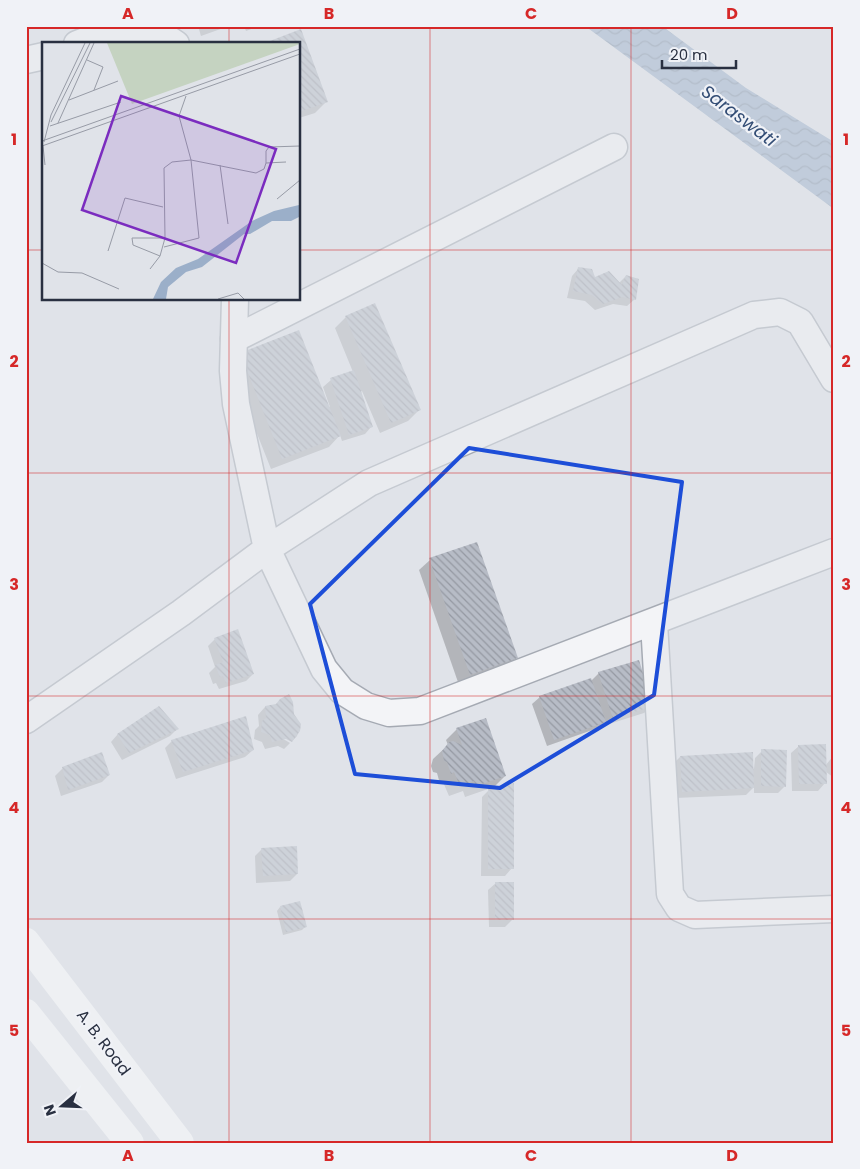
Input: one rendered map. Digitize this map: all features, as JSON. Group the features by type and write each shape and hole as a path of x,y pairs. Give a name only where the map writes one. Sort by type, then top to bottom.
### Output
{"main road":[{"name":"A. B. Road","path":"26,942 180,1143"},
{"path":"26,1013 130,1143"}],"street":[{"path":"81,42 112,28 161,34 173,42"},
{"path":"26,60 42,56"},
{"path":"234,339 614,147"},
{"path":"235,300 233,371 236,404 267,548 324,669 342,691 366,706 389,713 420,711 654,623 834,552"},
{"path":"26,720 180,613 267,548 368,483 754,314 780,312 800,322 834,380"},
{"path":"654,623 670,894 679,908 695,915 834,909"}],"highlighted area":[{"path":"469,448 682,482 654,695 500,788 355,774 310,604"}],"water":[{"name":"Saraswati","path":"585,26 662,26 746,88 834,142 834,209"}],"building":[{"path":"301,29 328,102 300,112 300,42 267,42"},
{"path":"578,267 592,269 595,277 609,271 622,285 626,275 639,279 636,300 622,297 603,304 592,295 573,291"},
{"path":"375,303 421,410 391,423 345,316"},
{"path":"299,330 341,436 282,459 240,353"},
{"path":"354,370 373,427 349,435 330,378"},
{"path":"477,542 518,658 470,675 429,558"},
{"path":"238,629 254,674 226,683 223,676 220,677 215,665 223,662 214,638"},
{"path":"639,660 653,706 613,719 598,672"},
{"path":"591,678 606,722 554,740 539,696"},
{"path":"289,694 293,702 294,714 301,724 300,731 292,742 286,739 272,742 270,735 261,732 262,721 266,718 265,706 276,704 280,699"},
{"path":"159,706 179,729 129,753 117,734"},
{"path":"246,716 254,750 183,772 171,740"},
{"path":"486,718 506,776 476,786 474,781 460,786 454,772 451,774 447,762 444,761 442,751 449,742 453,741 462,745 456,728"},
{"path":"826,744 827,784 799,784 798,745"},
{"path":"761,749 787,750 786,787 761,786"},
{"path":"102,752 110,775 68,790 62,767"},
{"path":"753,752 754,788 682,792 680,756"},
{"path":"514,783 514,869 488,869 488,788"},
{"path":"297,846 298,874 263,876 261,848"},
{"path":"495,882 514,882 514,920 495,920"},
{"path":"300,901 307,927 286,932 280,906"}]}
